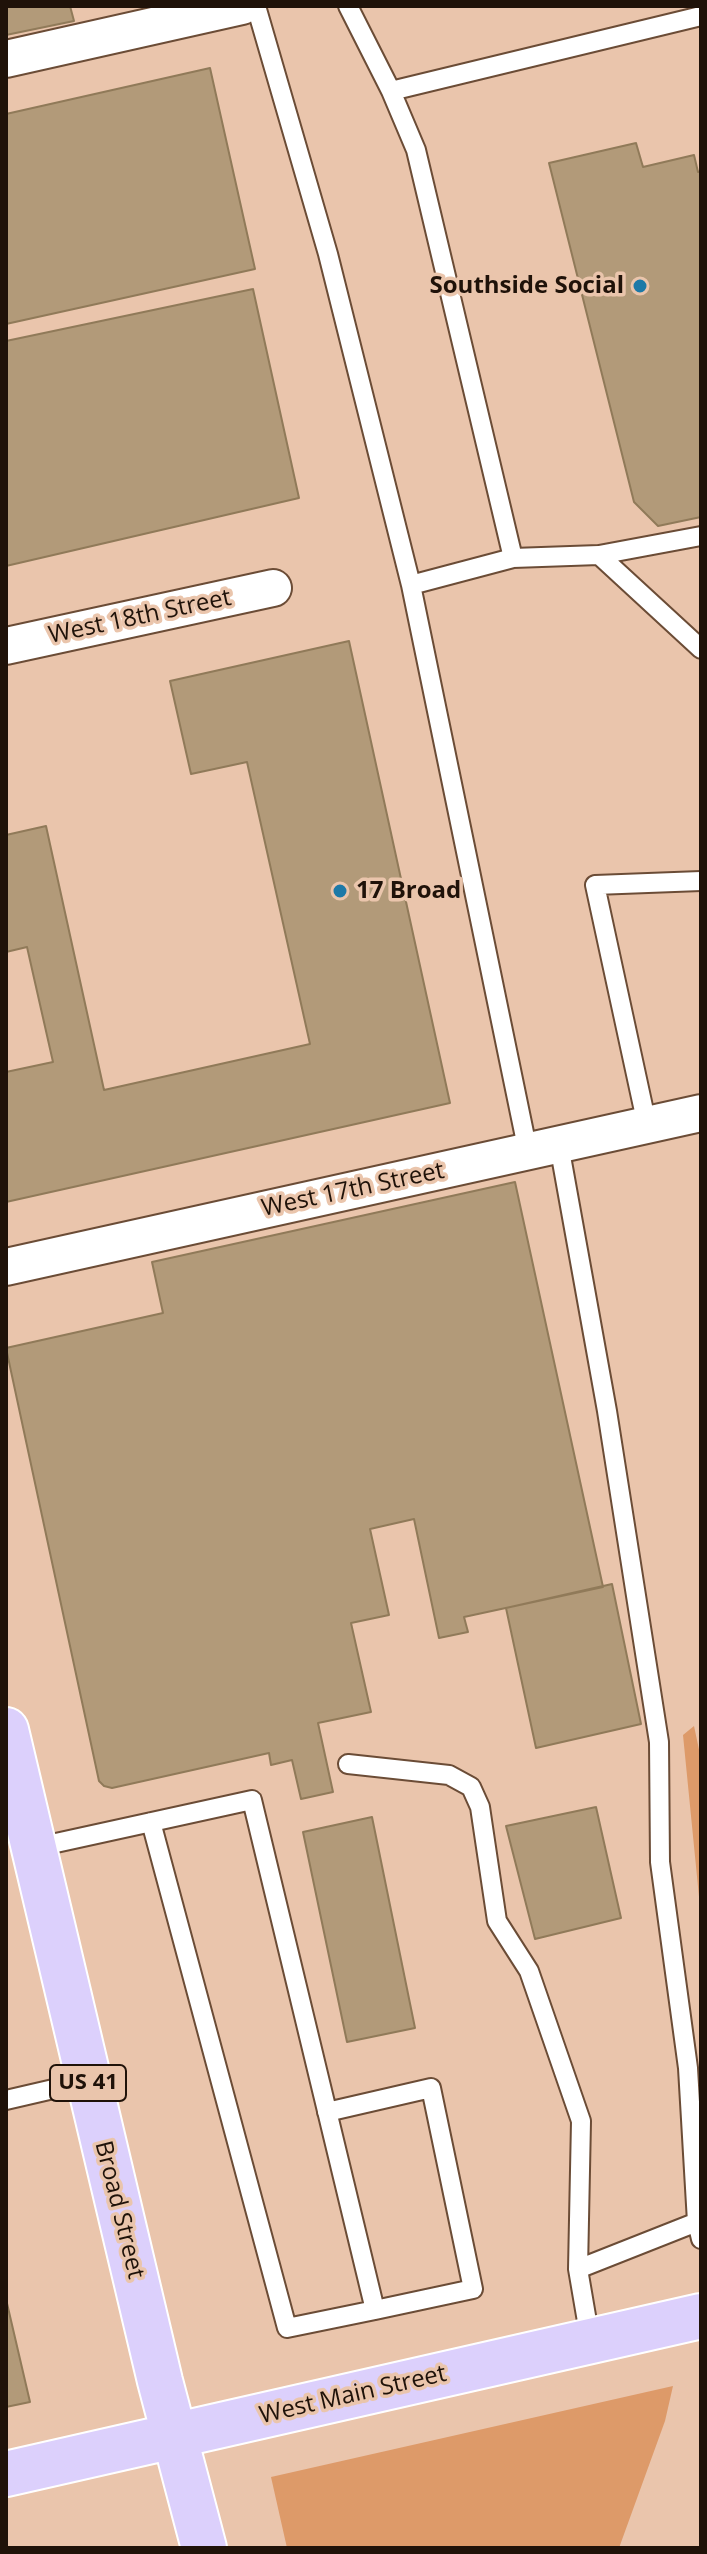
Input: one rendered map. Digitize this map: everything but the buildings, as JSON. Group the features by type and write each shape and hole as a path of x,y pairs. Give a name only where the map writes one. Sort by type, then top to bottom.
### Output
{"main road":[{"name":"Broad Street","path":"6,1730 19,1851 88,2081 204,2548"},
{"name":"West Main Street","path":"6,2474 701,2316"}],"street":[{"path":"6,59 242,6"},
{"name":"West 18th Street","path":"6,646 273,588"},
{"name":"West 17th Street","path":"6,1267 701,1113"}],"lane":[{"path":"256,6 328,254 411,585 607,1411 659,1742 660,1862 688,2068 699,2230 578,2269"},
{"path":"348,6 391,91 416,150 513,558"},
{"path":"391,91 701,16"},
{"path":"411,585 513,558 599,555 701,536"},
{"path":"599,555 701,649"},
{"path":"647,1125 595,885 701,881"},
{"path":"348,1764 449,1775 471,1787 480,1807 497,1921 529,1971 581,2121 578,2269 590,2339"},
{"path":"19,1851 252,1800 375,2310"},
{"path":"151,1822 287,2328 473,2289 431,2088 327,2112"},
{"path":"6,2100 88,2081"}],"shaded area":[{"path":"694,1726 701,1759 701,1917 683,1735"},
{"path":"673,2386 665,2421 619,2548 287,2548 271,2477"}],"place":[{"name":"Southside Social","path":"640,286"},
{"name":"17 Broad","path":"340,891"}]}
